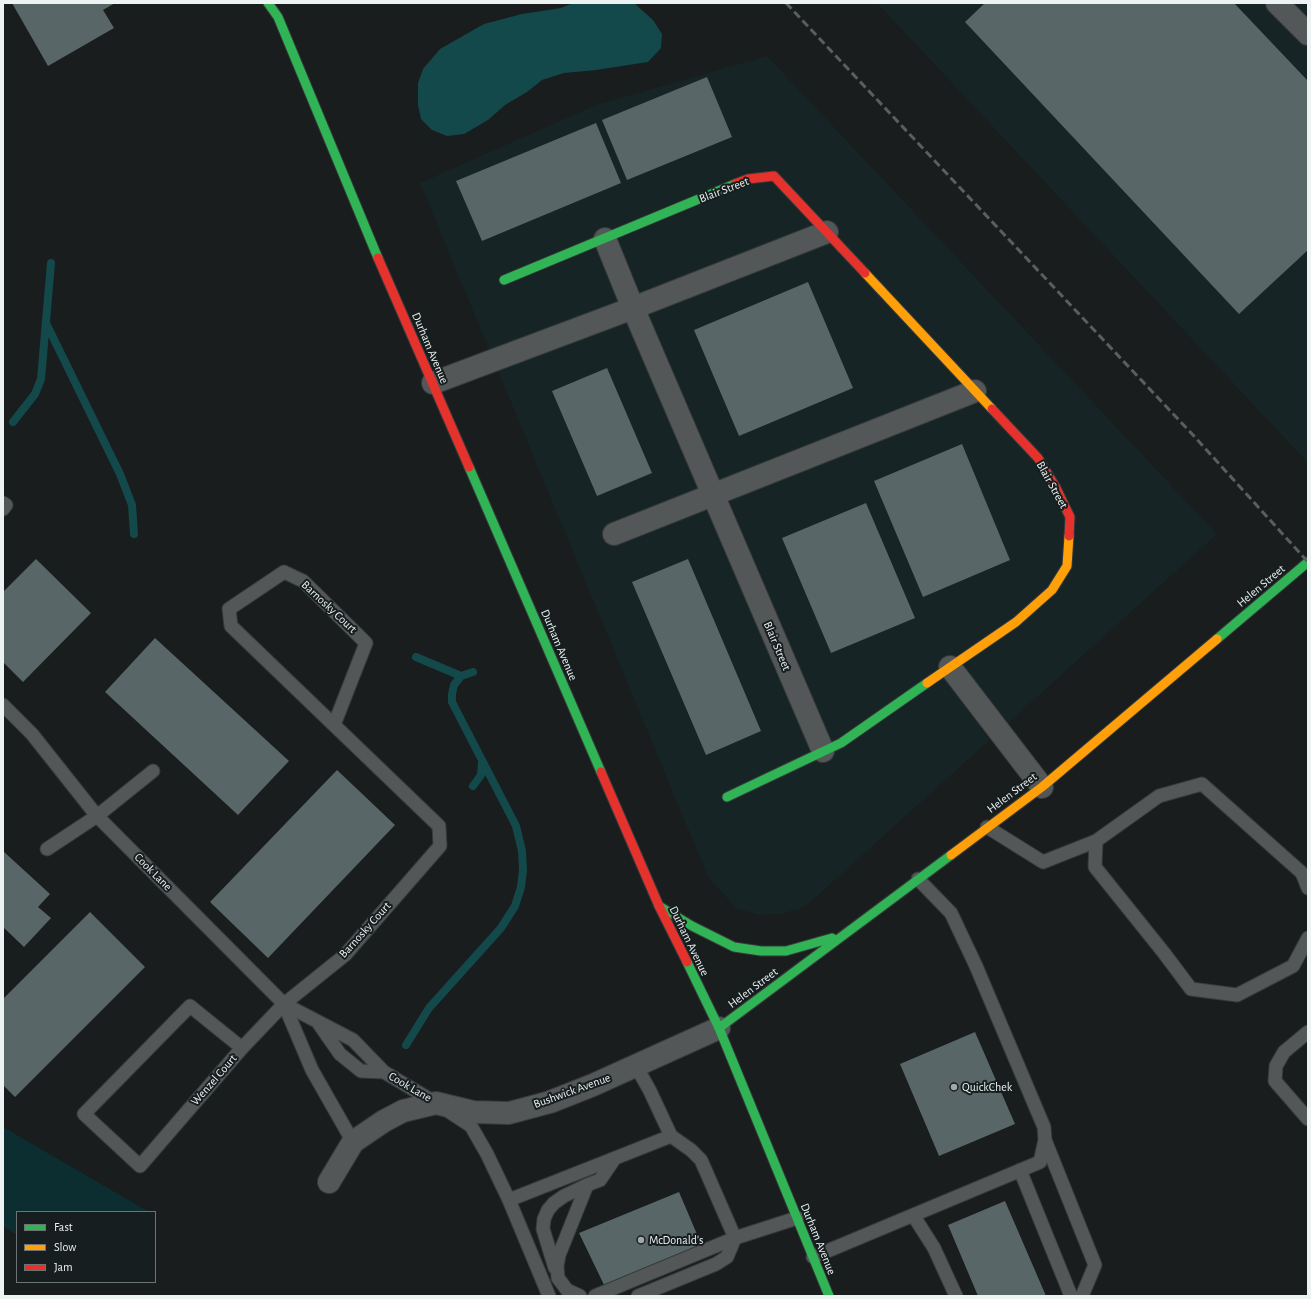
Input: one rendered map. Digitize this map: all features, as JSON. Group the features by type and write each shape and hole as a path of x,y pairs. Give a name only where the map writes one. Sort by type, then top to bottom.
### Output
{"street":[{"name":"Durham Avenue","path":"268,3 278,17 376,252 659,906 719,1028 829,1296"},
{"path":"1277,3 1308,34"},
{"name":"Blair Street","path":"504,280 748,179 774,176 1038,458 1055,486 1070,517 1067,566 1052,590 1016,622 841,743 727,796"},
{"path":"433,383 633,308 826,232"},
{"name":"Blair Street","path":"604,238 822,751"},
{"path":"614,534 975,391"},
{"name":"Helen Street","path":"719,1028 1042,787 1308,562"},
{"path":"950,667 1042,787"},
{"path":"659,906 720,941 739,948 761,951 786,951 844,934"},
{"name":"Bushwick Avenue","path":"329,1182 353,1142 384,1121 403,1111 436,1103 473,1112 509,1113 550,1102 636,1066 719,1028"}],"lane":[{"path":"3,503 6,505 3,509"},
{"name":"Barnosky Court","path":"242,1048 284,1004 345,955 440,846 439,826 231,626 229,609 284,572 303,581 366,643 334,725"},
{"name":"Cook Lane","path":"3,705 32,734 97,816 284,1004 353,1040 384,1072 471,1126 510,1200 549,1296"},
{"path":"47,849 97,816 153,770"},
{"path":"987,827 1043,862 1096,841 1159,796 1202,784 1302,873 1308,888"},
{"path":"1096,841 1095,867 1191,989 1237,995 1293,966 1308,938"},
{"path":"813,1257 1040,1162 1044,1140 1044,1127 976,966 951,913 918,879"},
{"path":"284,1004 312,1070 353,1142"},
{"name":"Wenzel Court","path":"190,1006 242,1048 140,1166 84,1114 190,1006"},
{"name":"Cook Lane","path":"317,1022 340,1054 361,1071 384,1072"},
{"path":"1308,1032 1284,1052 1276,1066 1275,1081 1308,1119"},
{"path":"636,1066 650,1091 671,1136 691,1150 701,1160 735,1238 728,1257 716,1264 638,1296"},
{"path":"510,1200 671,1136"},
{"path":"1044,1140 1095,1265 1082,1296"},
{"path":"580,1296 567,1290 558,1278 544,1236 544,1219 548,1210 554,1203 564,1196 600,1180 615,1158"},
{"path":"1020,1170 1071,1296"},
{"path":"558,1278 557,1266 559,1255 587,1185"},
{"path":"913,1215 934,1248 956,1296"},
{"path":"595,1296 735,1238 797,1218"}],"shaded area":[{"path":"573,3 634,3 653,20 662,34 661,48 648,62 564,73 542,80 527,92 505,105 488,120 464,134 447,136 432,130 421,119 418,105 418,83 423,69 440,49 484,24 522,14 561,8"},
{"path":"877,3 1308,3 1308,463"},
{"path":"767,56 1217,534 805,907 780,914 759,915 736,908 708,877 420,183 596,105"},
{"path":"3,1127 147,1211 16,1211 16,1234 3,1226"}],"building":[{"path":"12,3 115,3 103,10 114,28 48,66"},
{"path":"985,3 1234,3 1308,81 1308,250 1239,314 965,22"},
{"path":"707,77 732,137 627,180 602,120"},
{"path":"596,123 621,183 482,241 456,181"},
{"path":"808,282 853,388 739,436 694,330"},
{"path":"607,368 652,473 597,496 552,391"},
{"path":"962,444 1010,560 923,597 874,481"},
{"path":"866,503 915,618 831,653 782,538"},
{"path":"36,559 91,613 23,682 3,662 3,592"},
{"path":"688,559 761,731 706,755 632,582"},
{"path":"155,638 289,761 238,815 105,692"},
{"path":"337,770 395,825 268,958 210,902"},
{"path":"3,851 50,894 38,907 51,918 24,947 3,927"},
{"path":"90,912 145,967 15,1097 3,1085 3,999"},
{"name":"QuickChek","path":"975,1032 1015,1124 939,1156 900,1064"},
{"name":"McDonald's","path":"679,1192 702,1246 606,1289 579,1233"},
{"path":"1005,1201 1046,1296 978,1296 948,1225"}],"waterway":[{"path":"13,422 35,394 41,379 51,263"},
{"path":"46,323 120,474 132,505 134,534"},
{"path":"416,657 461,676 473,672"},
{"path":"406,1045 429,1008 501,928 515,906 521,887 523,870 522,851 516,826 452,702 454,685 461,676"},
{"path":"473,786 481,775 482,762"}],"railway":[{"path":"786,3 1193,435 1308,562"}],"traffic: fast":[{"path":"268,3 278,17 378,258"},
{"path":"504,280 735,184"},
{"path":"469,467 601,772"},
{"path":"1217,639 1308,562"},
{"path":"727,797 841,743 927,683"},
{"path":"719,1028 951,855"},
{"path":"659,906 692,926 734,947 761,951 786,951 832,938"},
{"path":"687,962 719,1028 829,1296"}],"traffic: slow":[{"path":"865,273 992,409"},
{"path":"927,683 1016,622 1052,590 1067,566 1069,536"},
{"path":"951,855 1042,787 1217,639"}],"traffic: jam":[{"path":"735,184 748,179 774,176 865,273"},
{"path":"378,258 469,467"},
{"path":"992,409 1038,458 1055,486 1070,517 1069,536"},
{"path":"601,772 659,906 687,962"}],"place":[{"name":"QuickChek","path":"954,1087"},
{"name":"McDonald's","path":"641,1240"}]}
